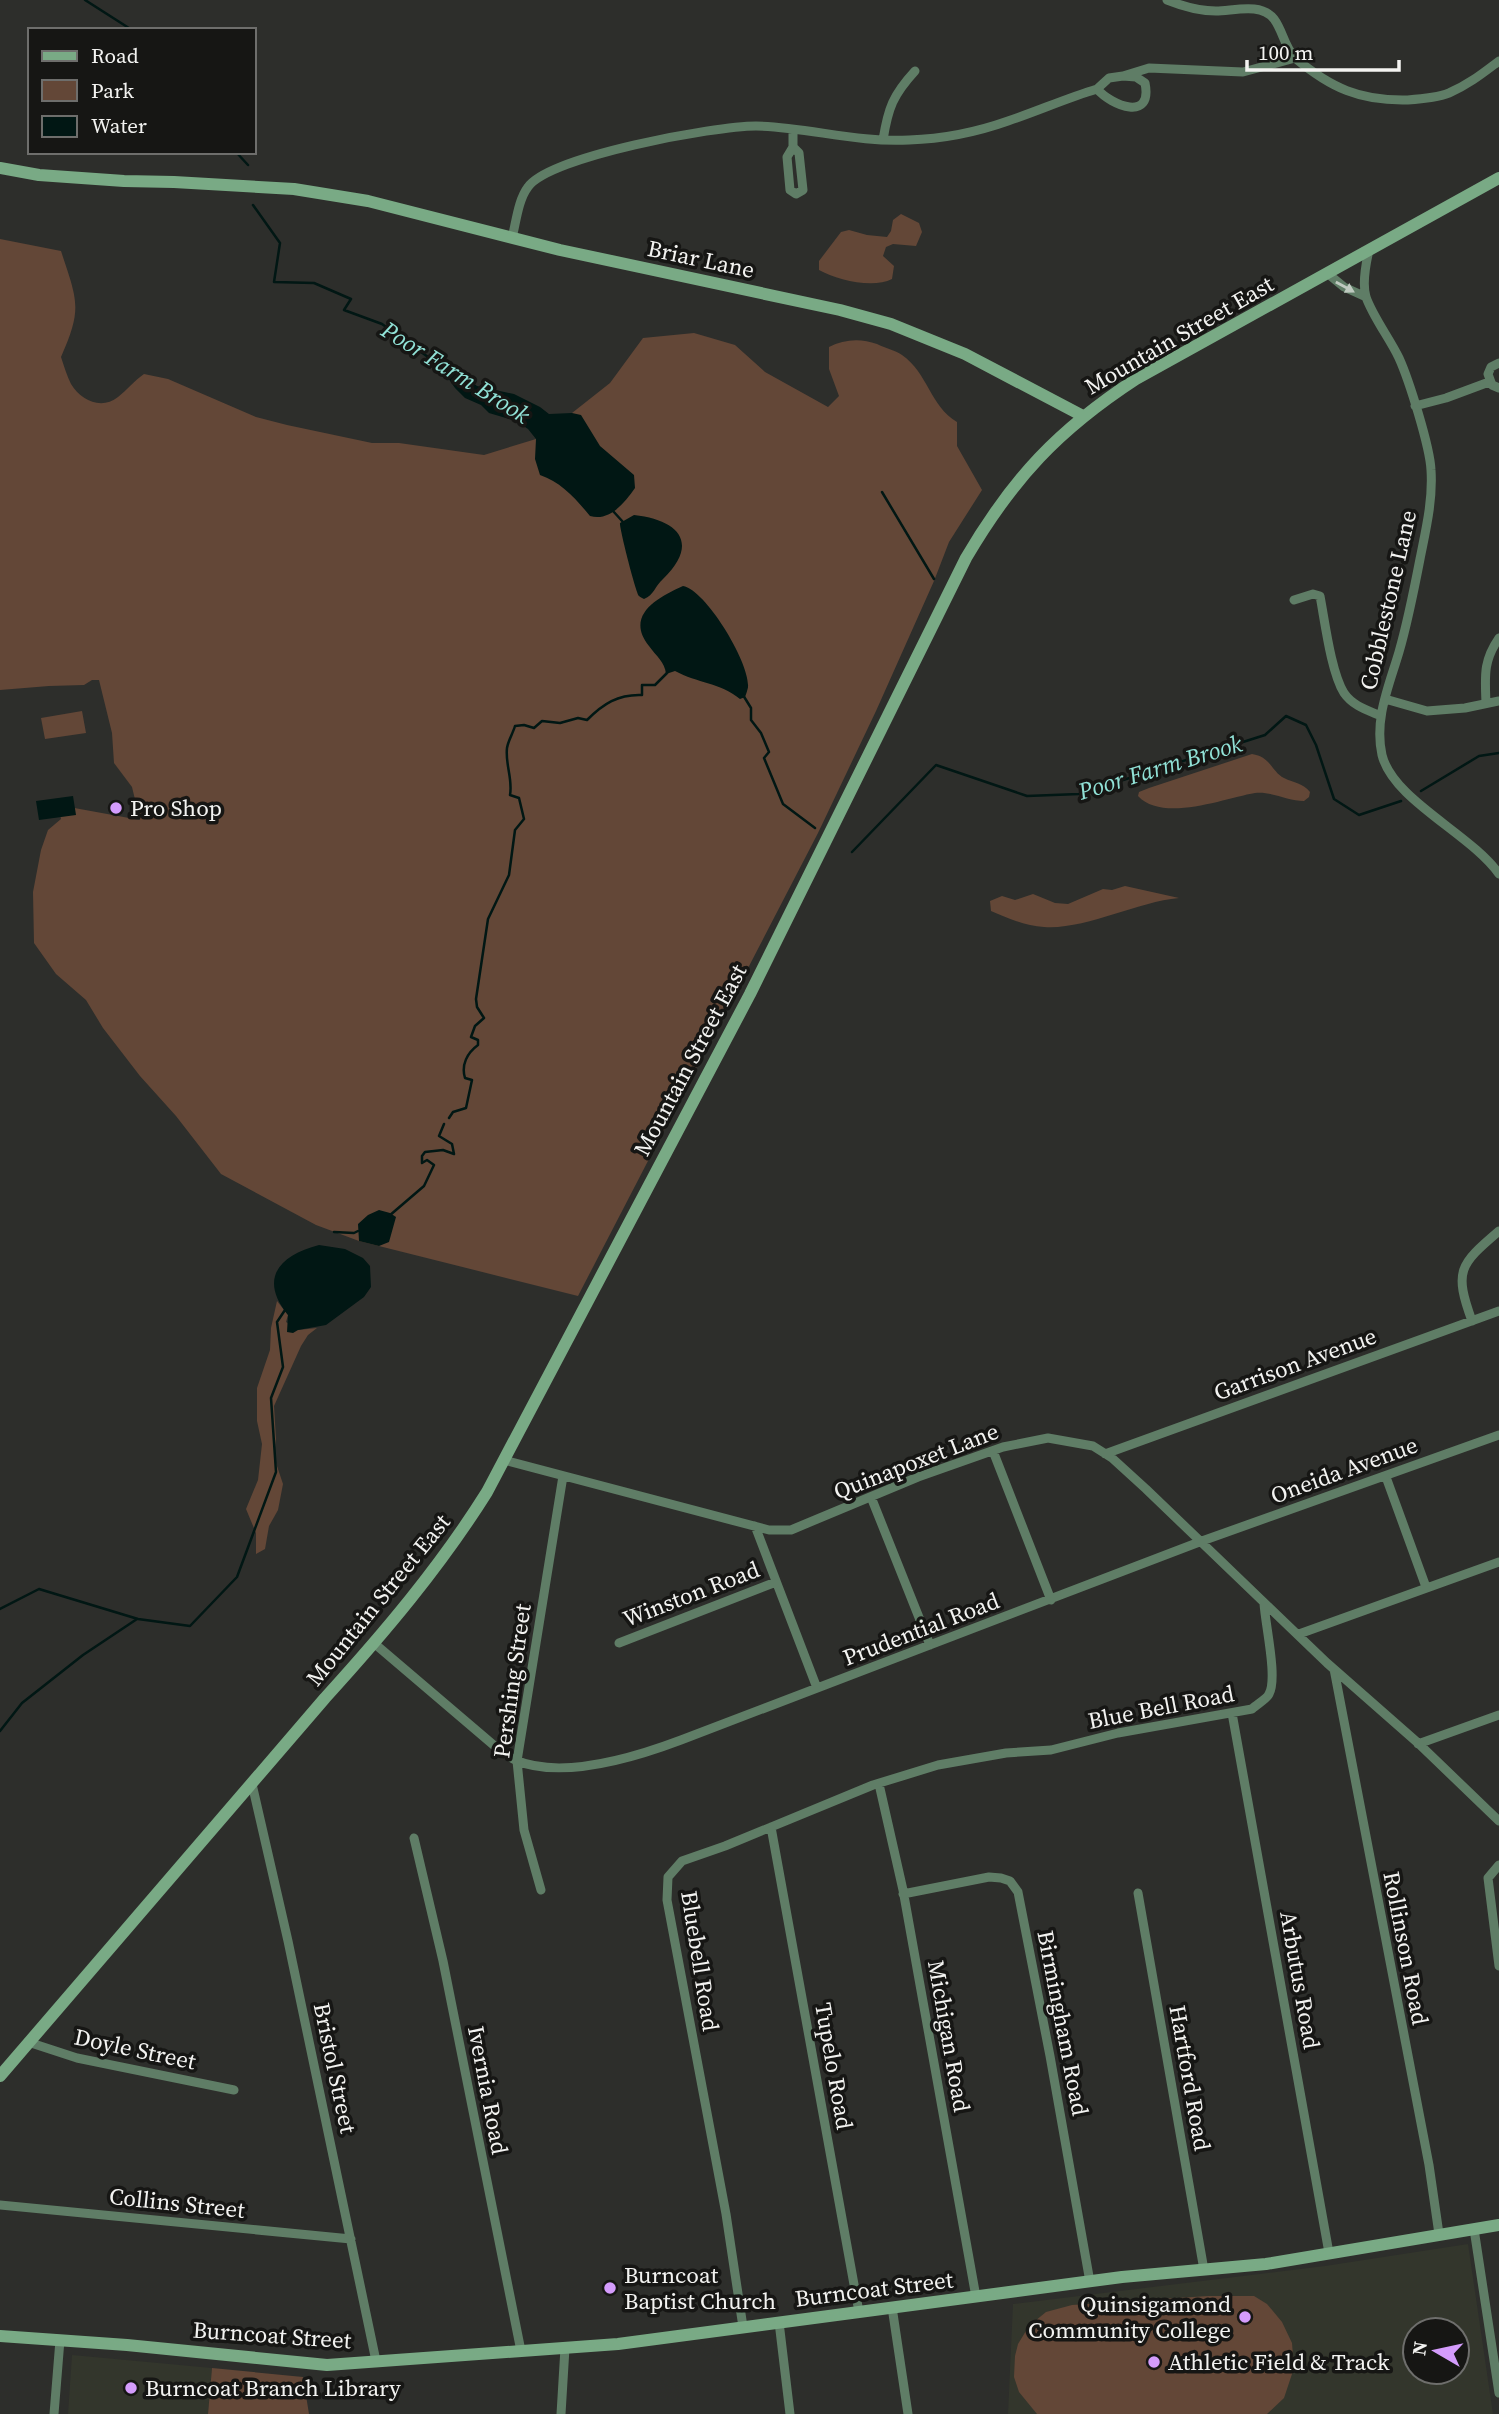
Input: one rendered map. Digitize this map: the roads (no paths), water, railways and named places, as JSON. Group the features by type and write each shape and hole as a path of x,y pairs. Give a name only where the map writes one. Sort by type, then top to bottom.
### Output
{"main road":[{"name":"Briar Lane","path":"0,168 39,175 294,189 368,201 660,273 840,310 891,324 964,354 1083,415"},
{"name":"Mountain Street East","path":"0,2076 375,1644 454,1545 487,1493 750,994 966,558 993,512 1011,488 1083,415 1136,379 1499,178"},
{"name":"Burncoat Street","path":"0,2336 327,2364 565,2348 628,2343 1090,2282 1266,2264 1499,2225"}],"street":[{"path":"1167,0 1198,9 1216,11 1237,8 1262,11 1274,18 1288,51 1295,58 1321,77 1352,94 1397,100 1446,94 1474,80 1499,61"},
{"path":"512,238 527,188 540,177 556,168 624,148 719,129 756,126 883,140 927,138 990,127 1097,89 1110,78 1149,68 1243,72 1295,58"},
{"path":"883,140 886,121 897,91 915,71"},
{"path":"1097,89 1105,98 1118,105 1137,107 1142,104 1146,95 1145,83 1136,77 1123,76"},
{"path":"793,130 793,147"},
{"name":"Cobblestone Lane","path":"1368,250 1366,296 1399,360 1431,466 1430,512 1402,640 1381,716 1379,729 1383,757 1392,778 1475,848 1499,874"},
{"path":"1327,273 1344,287 1366,296"},
{"path":"1489,382 1489,370 1499,363"},
{"path":"1415,406 1489,382"},
{"path":"1489,382 1499,388"},
{"path":"1294,600 1313,594 1320,596 1337,675 1344,693 1358,707 1381,716"},
{"path":"1486,703 1485,672 1489,653 1499,638"},
{"path":"1385,699 1427,711 1465,708 1499,701"},
{"path":"1472,1321 1462,1291 1462,1269 1477,1250 1499,1231"},
{"name":"Garrison Avenue","path":"1105,1454 1499,1311"},
{"name":"Oneida Avenue","path":"1202,1541 1499,1435"},
{"name":"Quinapoxet Lane","path":"504,1460 769,1530 791,1530 918,1477 1026,1441 1048,1438 1093,1446 1202,1541 1334,1669 1499,1821"},
{"path":"993,1451 1051,1600"},
{"name":"Pershing Street","path":"541,1890 524,1830 517,1761 564,1476"},
{"path":"1386,1477 1426,1587"},
{"path":"872,1497 930,1645"},
{"path":"755,1526 817,1688"},
{"name":"Prudential Road","path":"517,1761 538,1766 561,1767 628,1758 652,1751 1202,1541"},
{"path":"1299,1634 1499,1562"},
{"name":"Winston Road","path":"619,1643 776,1582"},
{"name":"Blue Bell Road","path":"964,1760 1006,1753 1051,1750 1118,1733 1252,1709 1269,1694 1273,1672 1265,1627 1264,1603"},
{"path":"375,1644 497,1748 517,1761"},
{"name":"Rollinson Road","path":"1334,1669 1440,2234"},
{"name":"Arbutus Road","path":"1232,1713 1329,2253"},
{"path":"1418,1744 1499,1715"},
{"name":"Bluebell Road","path":"743,2327 726,2214 667,1900 668,1877 682,1861 879,1784 938,1765 964,1760"},
{"name":"Bristol Street","path":"252,1784 283,1918 376,2361"},
{"name":"Michigan Road","path":"879,1784 904,1894 976,2297"},
{"name":"Tupelo Road","path":"771,1827 859,2312"},
{"name":"Ivernia Road","path":"414,1838 443,1961 522,2351"},
{"path":"1499,1865 1488,1878 1499,1966"},
{"name":"Birmingham Road","path":"904,1894 993,1877 1010,1881 1018,1892 1090,2282"},
{"name":"Hartford Road","path":"1138,1893 1204,2270"},
{"name":"Doyle Street","path":"28,2042 77,2058 234,2090"},
{"name":"Collins Street","path":"0,2205 351,2239"},
{"path":"1474,2229 1499,2393"},
{"path":"892,2308 908,2414"},
{"path":"779,2322 790,2414"},
{"path":"54,2414 60,2340"},
{"path":"561,2414 565,2348"}],"water":[{"path":"439,365 451,365 477,386 514,394 549,414 581,415 600,446 634,475 635,488 622,505 610,513 590,516 574,497 540,475 535,459 536,439 528,429 516,421 489,413 481,405 465,398"},
{"path":"634,515 663,522 673,528 682,544 674,566 644,599 637,592 620,527 620,523"},
{"path":"683,586 703,600 725,629 747,676 745,697 740,699 725,690 675,671 666,674 662,663 642,635 640,626 647,609 663,596"},
{"path":"73,796 76,815 39,820 36,801"},
{"path":"379,1210 396,1217 389,1242 379,1246 359,1241 358,1224"},
{"path":"319,1245 345,1249 363,1258 370,1266 371,1287 364,1297 326,1325 287,1332 288,1315 279,1302 274,1279 284,1262 293,1255"}],"waterway":[{"name":"Poor Farm Brook","path":"85,0 129,28"},
{"name":"Poor Farm Brook","path":"238,154 248,165"},
{"name":"Poor Farm Brook","path":"253,205 280,243 274,282 314,283 351,299 344,310 382,324 442,367"},
{"path":"882,492 934,579"},
{"name":"Poor Farm Brook","path":"613,511 623,522"},
{"path":"449,1118 453,1112 466,1108 472,1080 465,1078 464,1064 478,1045 478,1040 471,1037 475,1026 484,1018 477,1007 476,999 488,919 509,875 515,830 524,819 519,798 510,795 507,748 515,726 534,728 542,721 560,723 578,718 587,720 612,701 626,696 642,695 642,685 655,685 667,673"},
{"name":"Poor Farm Brook","path":"743,695 751,708 751,720 761,733 769,752 764,758 783,804 815,828"},
{"name":"Poor Farm Brook","path":"852,852 936,765 1027,796 1079,794 1265,735 1286,716 1306,725 1316,745 1334,799 1359,815 1401,801"},
{"name":"Poor Farm Brook","path":"1421,791 1479,756 1499,753"},
{"path":"389,1216 424,1186 434,1165 427,1160 422,1163 425,1152 443,1150 454,1154 452,1144 439,1136 444,1124"},
{"path":"334,1232 358,1231"},
{"path":"0,1609 39,1589 138,1619 190,1626 237,1577 276,1472 271,1398 283,1367 277,1322 285,1310"},
{"path":"0,1731 22,1703 83,1655 137,1619"}],"place":[{"name":"Pro Shop","path":"116,808"},
{"name":"Burncoat Baptist Church","path":"610,2288"},
{"name":"Quinsigamond Community College","path":"1245,2317"},
{"name":"Athletic Field & Track","path":"1154,2362"},
{"name":"Burncoat Branch Library","path":"131,2388"}]}
